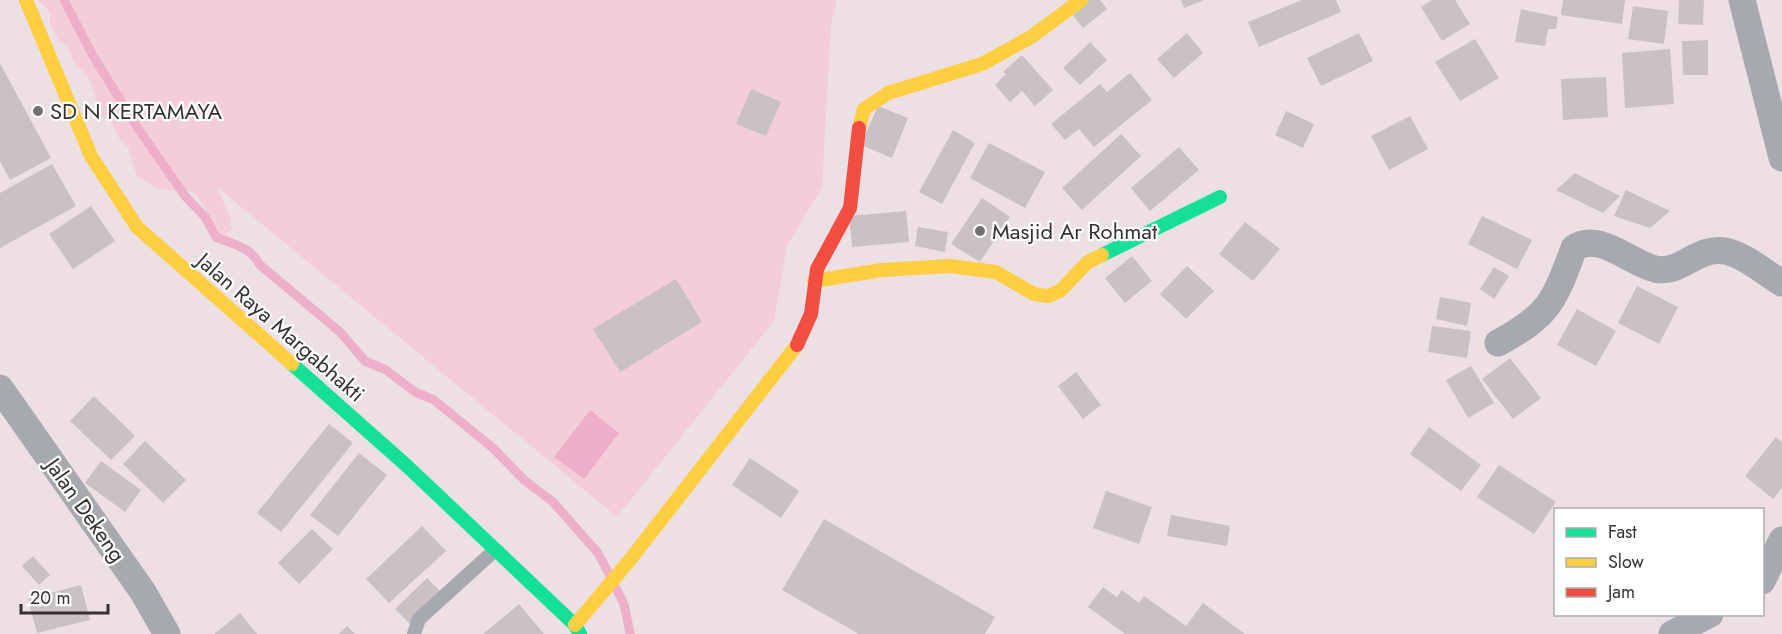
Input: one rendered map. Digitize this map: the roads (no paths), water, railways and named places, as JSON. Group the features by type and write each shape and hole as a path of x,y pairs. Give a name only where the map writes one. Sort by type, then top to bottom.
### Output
{"street":[{"name":"Jalan Raya Margabhakti","path":"26,0 91,156 137,227 407,466 578,629"},
{"path":"578,629 603,589 629,561 799,342 811,314 814,282 818,269 850,208 860,118 870,103 888,93 982,64 1031,37 1082,0"},
{"path":"1742,0 1782,158"},
{"path":"814,282 865,272 933,265 996,272 1008,277 1034,295 1041,297 1055,295 1063,291 1078,269 1088,262 1220,196"},
{"path":"1498,342 1526,328 1544,313 1556,295 1574,248 1588,242 1597,243 1661,270 1672,268 1705,251 1733,253 1782,283"},
{"name":"Jalan Dekeng","path":"0,388 143,592 167,634"},
{"path":"1764,576 1782,540"},
{"path":"1764,590 1782,591"},
{"path":"1672,634 1708,616"}],"lane":[{"path":"414,634 419,619 495,550"}],"waterway":[{"path":"64,0 92,54 135,124 185,196 205,217 216,237 241,247 251,254 260,265 340,332 365,361 386,370 415,392 434,400 493,448 524,480 553,502 598,553 610,576"},
{"path":"616,588 624,604 630,633"}],"place":[{"name":"SD N KERTAMAYA","path":"38,111"},
{"name":"Masjid Ar Rohmat","path":"980,231"}]}
